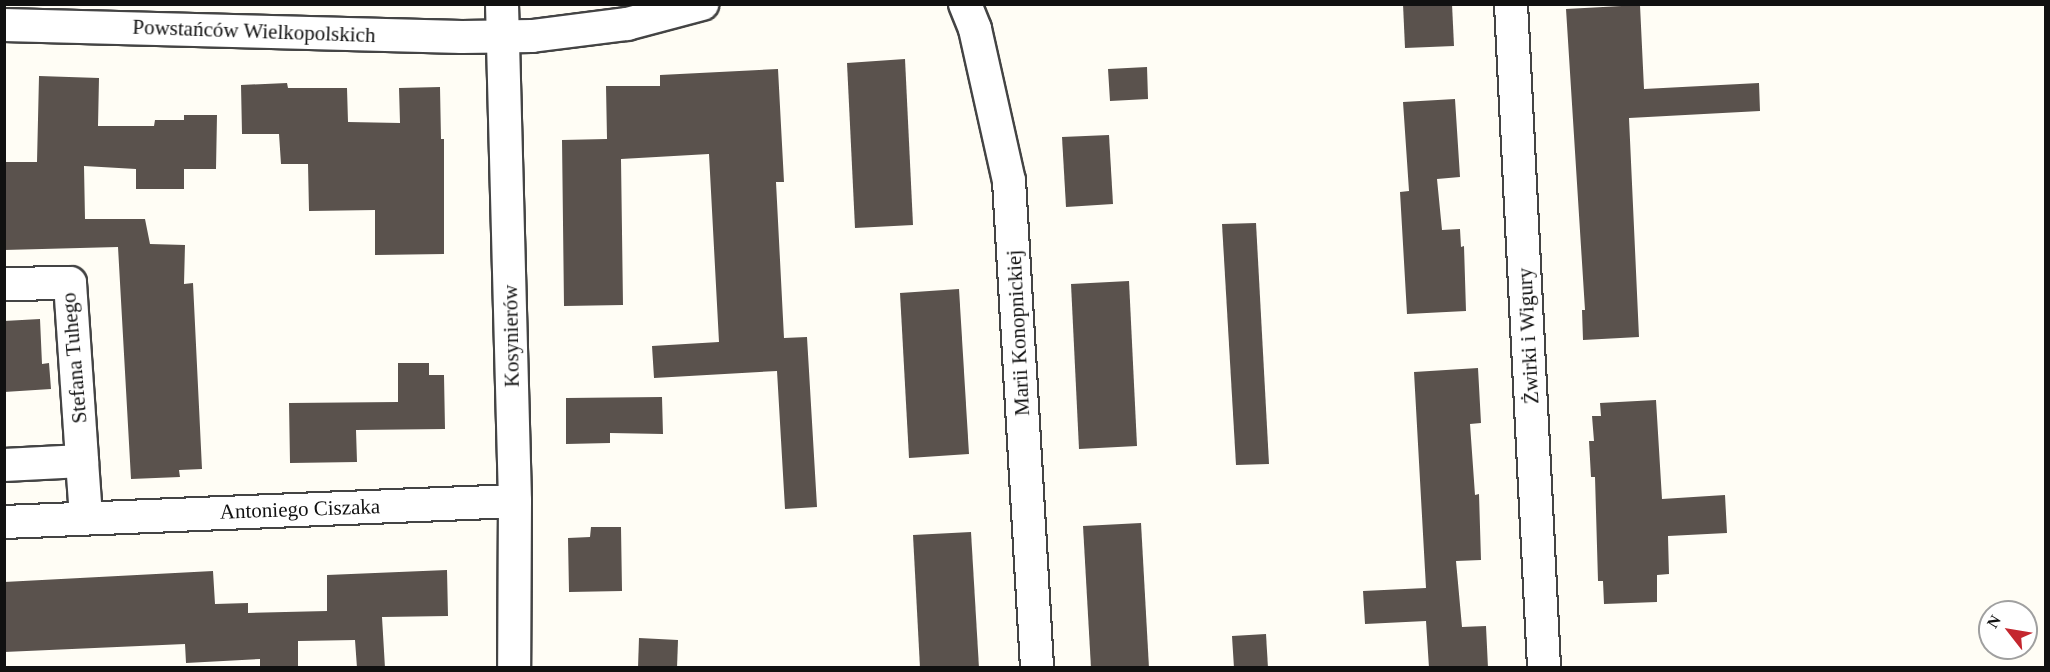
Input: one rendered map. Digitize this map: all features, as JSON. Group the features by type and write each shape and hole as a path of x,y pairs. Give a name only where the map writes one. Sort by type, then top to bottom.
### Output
{"street":[{"name":"Kosynierów","path":"502,4 515,501 514,668"},
{"name":"Powstańców Wielkopolskich","path":"4,25 503,37 582,32 669,15 702,4"},
{"name":"Marii Konopnickiej","path":"965,4 975,29 1009,181 1037,668"},
{"name":"Żwirki i Wigury","path":"1511,4 1544,668"},
{"name":"Stefana Tuhego","path":"4,284 70,283 82,461"},
{"path":"4,465 82,461 86,517"},
{"name":"Antoniego Ciszaka","path":"4,522 515,501"}],"building":[{"path":"1403,4 1452,4 1454,46 1405,48"},
{"path":"1640,5 1644,89 1759,83 1760,111 1629,118 1639,337 1583,340 1582,310 1585,310 1566,9"},
{"path":"905,59 913,225 855,228 847,63"},
{"path":"1147,67 1148,99 1110,101 1108,69"},
{"path":"778,69 784,182 776,182 784,338 807,337 817,507 785,509 777,371 654,378 652,346 719,342 709,154 621,159 623,305 564,306 562,140 607,139 606,86 660,86 660,75"},
{"path":"39,76 99,78 98,126 154,126 155,120 184,120 184,115 217,115 216,169 184,169 184,189 136,189 136,169 84,166 85,219 145,219 150,244 185,245 184,284 193,283 202,469 179,470 180,477 131,479 118,247 4,250 4,162 37,162"},
{"path":"287,83 288,88 347,88 348,122 400,123 399,88 440,87 441,139 444,139 444,254 375,255 375,210 309,211 308,164 281,164 279,134 242,134 241,85"},
{"path":"1455,99 1460,177 1437,179 1442,230 1460,229 1461,247 1464,246 1466,311 1407,314 1400,192 1409,191 1403,102"},
{"path":"1109,135 1113,204 1066,207 1062,137"},
{"path":"1256,223 1269,464 1236,465 1222,224"},
{"path":"1129,281 1137,446 1079,449 1071,284"},
{"path":"959,289 969,454 909,458 900,293"},
{"path":"40,319 42,364 49,363 51,389 4,392 4,321"},
{"path":"398,363 429,363 429,375 444,375 445,429 356,430 357,462 290,463 289,403 398,402"},
{"path":"1478,368 1481,423 1470,424 1475,495 1479,494 1481,560 1456,561 1462,627 1486,626 1488,668 1429,668 1426,621 1365,624 1363,591 1426,588 1414,372"},
{"path":"662,397 663,434 610,433 610,443 566,444 566,398"},
{"path":"1656,400 1662,499 1725,495 1727,533 1668,536 1669,574 1657,575 1657,602 1604,604 1603,581 1598,581 1595,477 1591,477 1589,441 1594,441 1592,416 1601,416 1600,403"},
{"path":"1141,523 1149,668 1091,668 1083,526"},
{"path":"591,527 621,527 622,591 569,592 568,538 590,537"},
{"path":"971,532 979,668 920,668 913,535"},
{"path":"447,570 448,616 382,617 385,668 357,668 355,640 298,641 298,668 260,668 260,659 186,663 185,644 4,652 4,582 213,571 215,604 248,603 248,613 327,611 327,575"},
{"path":"1266,634 1268,668 1234,668 1232,636"},
{"path":"639,638 678,640 677,668 638,668"}]}
